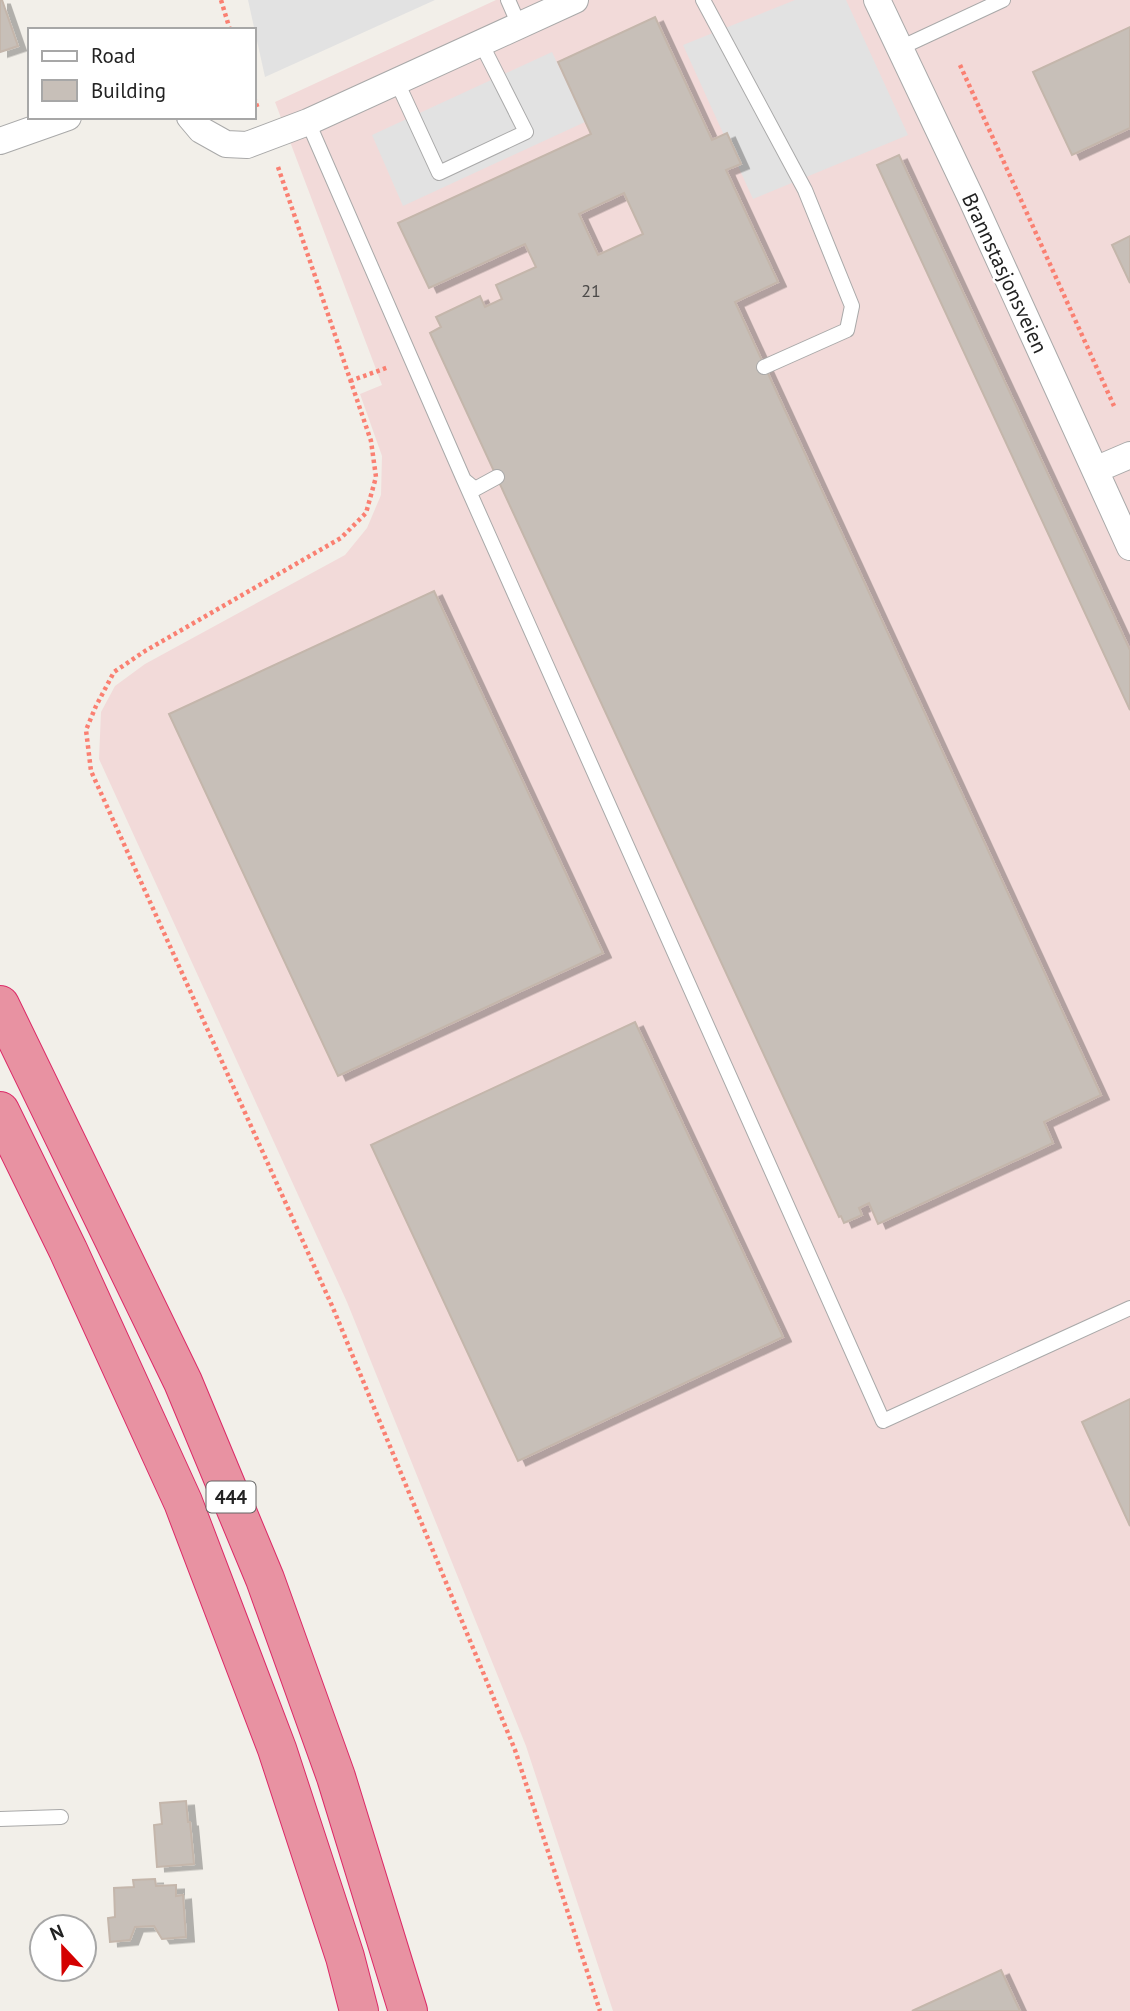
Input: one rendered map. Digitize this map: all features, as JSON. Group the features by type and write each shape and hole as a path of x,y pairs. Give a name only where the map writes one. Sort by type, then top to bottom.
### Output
{"highway":[{"name":"444","path":"0,1005 183,1381 265,1579 336,1777 408,2011"},
{"name":"444","path":"0,1111 68,1250 183,1502 277,1749 345,1957 359,2011"}],"street":[{"path":"192,119 201,130 226,144 247,145 308,122 575,0"},
{"name":"Brannstasjonsveien","path":"877,0 1130,547"},
{"path":"0,141 62,119"},
{"path":"1095,470 1130,455"}],"lane":[{"path":"508,0 519,25"},
{"path":"703,0 805,191 852,306 847,330 764,367"},
{"path":"900,48 1003,0"},
{"path":"397,82 439,173 526,132 481,43"},
{"path":"308,122 464,481 883,1421 1130,1308"},
{"path":"464,481 475,489 497,477"},
{"path":"0,1819 61,1818"}],"path":[{"path":"220,0 229,28"},
{"path":"960,65 1114,406"},
{"path":"256,103 371,441 376,477 366,513 341,538 145,651 114,672 86,730 91,771 333,1308 510,1737 600,2011"},
{"path":"350,381 410,359"}],"shaded area":[{"path":"248,0 435,0 265,77"},
{"path":"496,0 1130,0 1130,2011 613,2011 526,1746 347,1302 99,759 101,712 115,686 145,664 345,555 367,528 381,495 382,456 360,394 382,385 275,102"},
{"path":"795,0 846,0 908,135 753,199 683,45"},
{"path":"552,52 585,122 403,206 372,135"}],"building":[{"path":"0,0 18,46 0,52"},
{"path":"655,17 712,140 727,133 741,164 726,170 778,282 735,302 1101,1095 1044,1122 1053,1143 878,1224 869,1203 859,1208 862,1215 844,1223 841,1216 839,1217 430,333 441,327 436,317 480,296 485,307 502,299 496,285 536,267 525,244 429,288 398,223 591,134 558,62","holes":["624,193 643,234 598,255 579,214"]},
{"path":"1130,27 1130,128 1072,155 1033,72"},
{"path":"899,155 1130,650 1130,710 877,165"},
{"path":"1130,236 1130,283 1112,245"},
{"path":"434,591 603,953 338,1076 169,714"},
{"path":"635,1022 783,1337 518,1461 371,1145"},
{"path":"1130,1399 1130,1526 1082,1422"},
{"path":"186,1801 194,1864 157,1867 154,1825 162,1824 160,1803"},
{"path":"155,1879 156,1886 176,1885 176,1896 183,1895 186,1937 162,1939 154,1926 135,1927 130,1940 110,1942 108,1918 115,1917 114,1888 134,1887 133,1880"},
{"path":"1001,1970 1020,2011 912,2011"}]}
